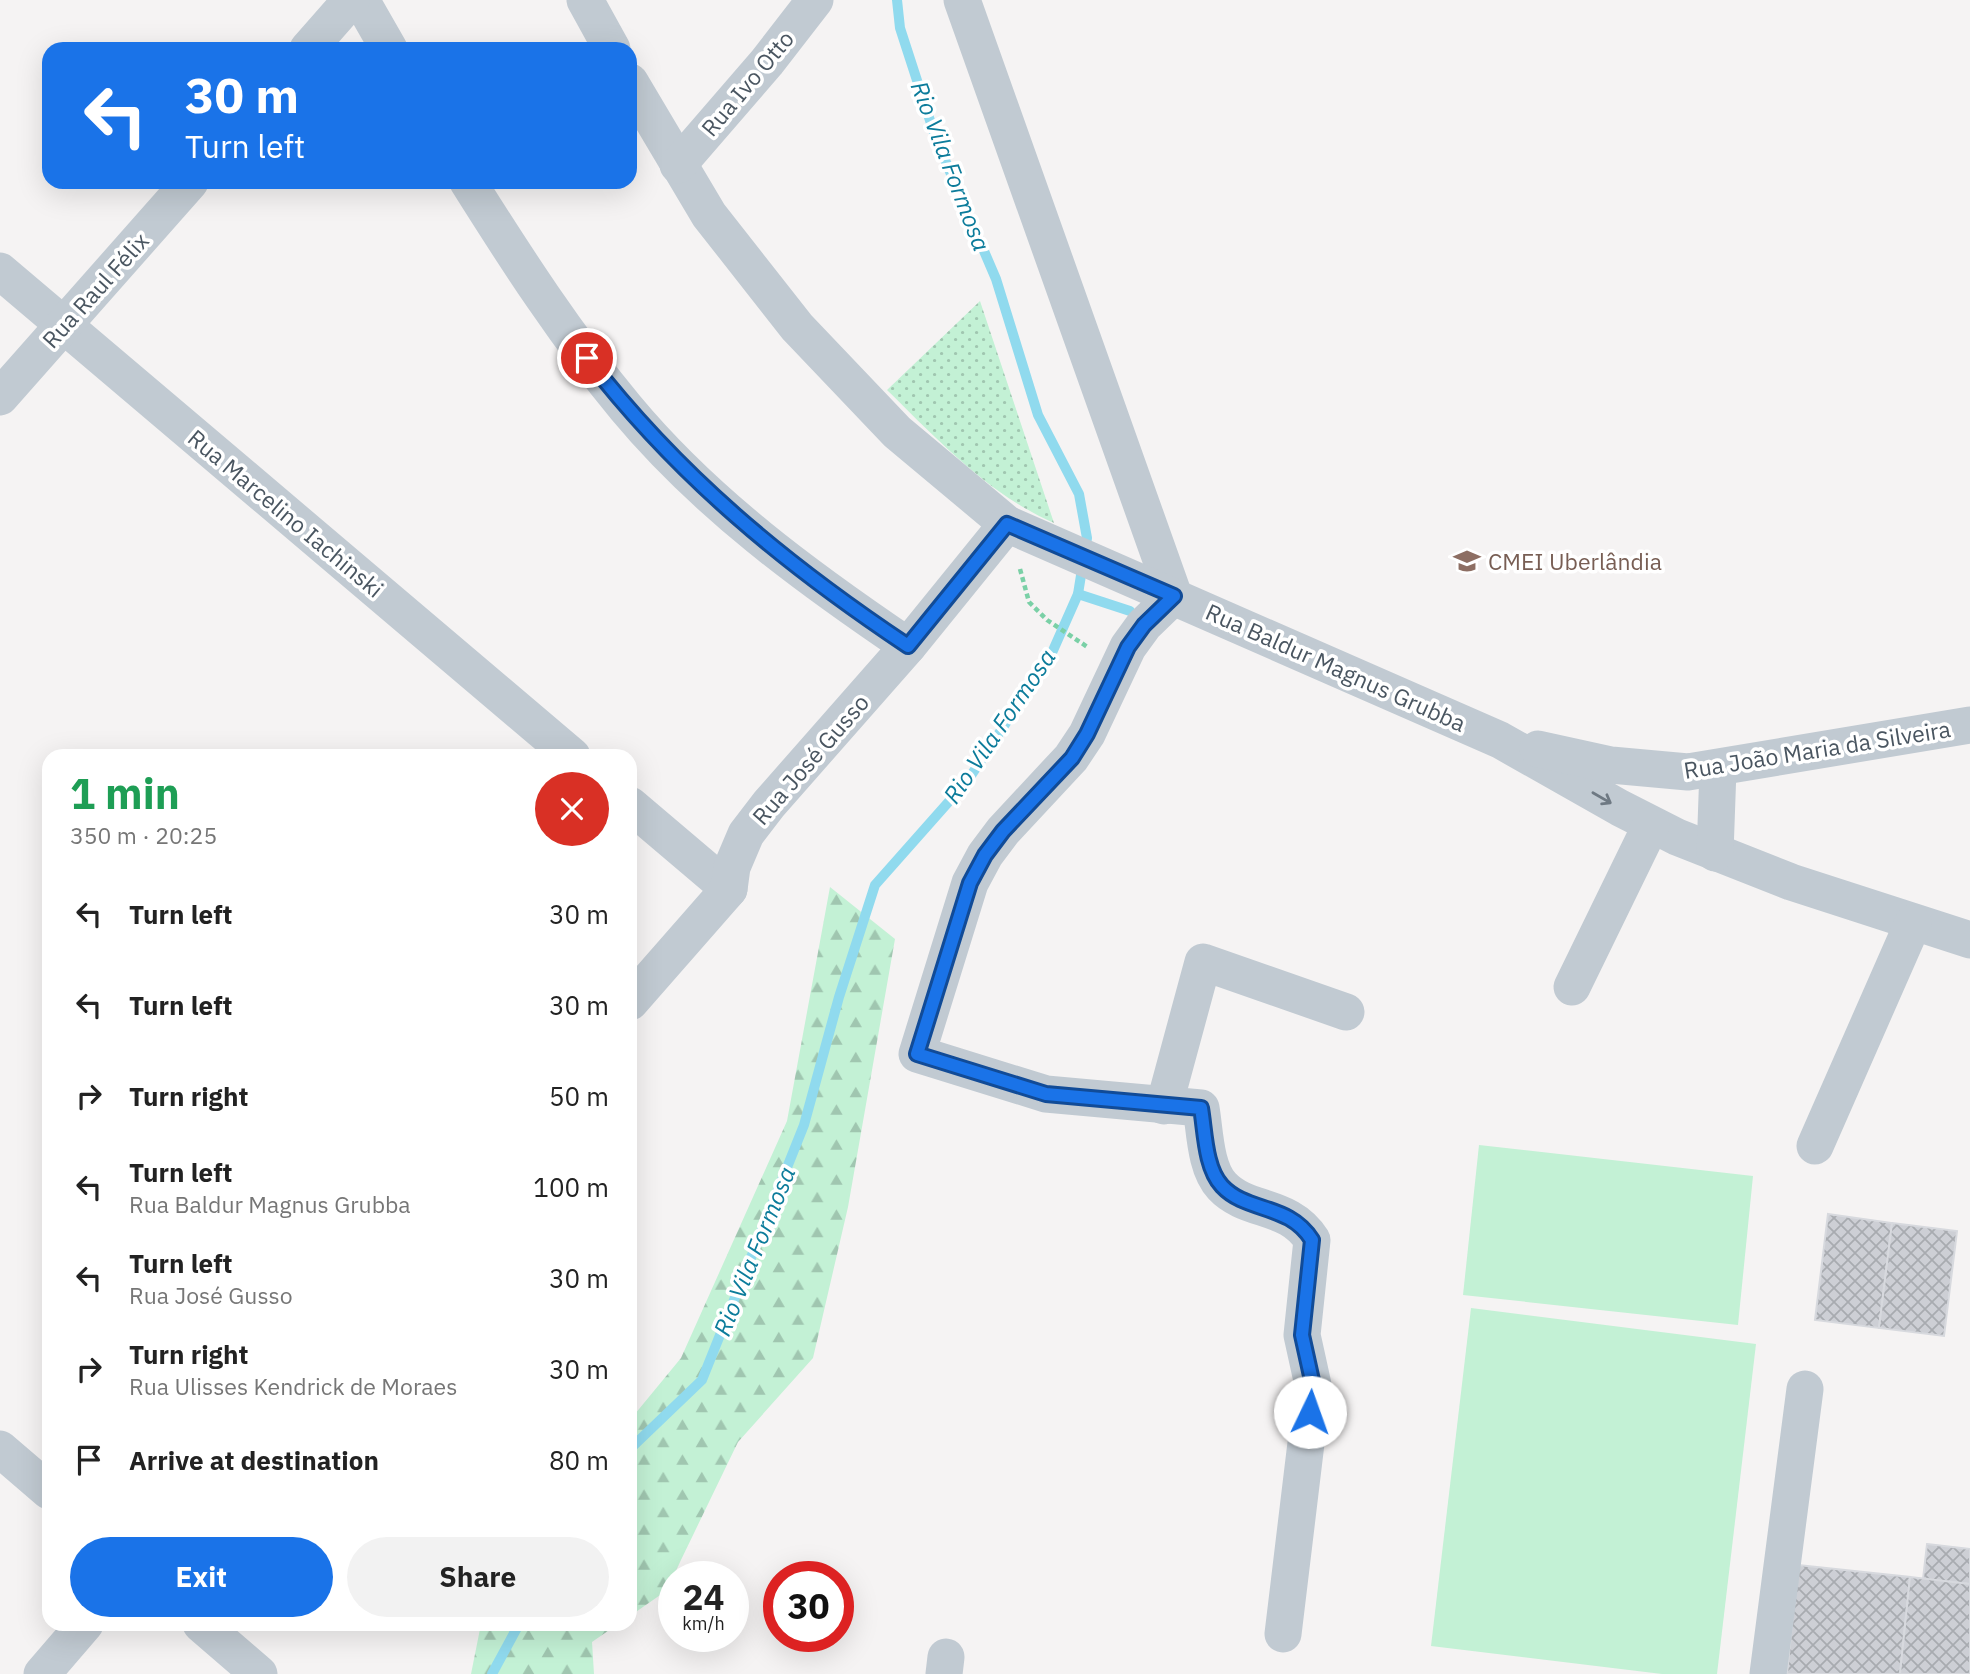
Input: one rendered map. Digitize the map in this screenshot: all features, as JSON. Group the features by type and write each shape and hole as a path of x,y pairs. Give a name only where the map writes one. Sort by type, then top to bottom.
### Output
{"street":[{"path":"314,42 351,0"},
{"path":"362,0 386,42"},
{"path":"585,0 608,42"},
{"name":"Rua Ivo Otto","path":"678,165 767,62 815,0"},
{"path":"962,0 1174,596 1144,625 1128,647 1087,734 1072,758 1003,831 985,855 970,883 917,1054 1046,1094 1201,1108 1212,1167 1222,1186 1239,1196 1293,1218 1304,1227 1312,1240 1302,1335 1313,1385 1283,1634"},
{"name":"Rua Baldur Magnus Grubba","path":"637,94 709,215 746,266 806,337 897,432 1007,524 1500,740 1651,825 1715,853 1913,923 1970,940"},
{"name":"Rua Raul Félix","path":"0,397 184,189"},
{"path":"473,189 574,341 627,409 691,476 760,538 823,589 908,646"},
{"name":"Rua Marcelino Iachinski","path":"0,271 564,749"},
{"name":"Rua José Gusso","path":"637,994 729,889 732,867 746,834 769,804 908,646 1007,524"},
{"name":"Rua João Maria da Silveira","path":"1500,740 1611,765 1652,771 1718,769 1970,725"},
{"path":"1715,853 1718,769"},
{"path":"637,811 729,889"},
{"path":"1572,987 1651,825"},
{"path":"1815,1146 1913,923"},
{"path":"1164,1106 1203,962 1346,1012"},
{"path":"1768,1674 1805,1389"},
{"path":"0,1448 42,1485"},
{"path":"42,1674 79,1631"},
{"path":"209,1631 259,1674"}],"path":[{"path":"1047,620 1082,643"}],"green space":[{"path":"980,301 1054,523 1007,497 986,481 887,390"},
{"path":"830,887 895,939 848,1207 813,1358 738,1442 680,1561 658,1561 658,1597 637,1611 637,1411 681,1358 787,1121"},
{"path":"1479,1145 1753,1176 1738,1325 1463,1295"},
{"path":"1471,1308 1756,1344 1717,1674 1662,1674 1431,1646"},
{"path":"480,1631 608,1631 592,1642 594,1674 471,1674"}],"building":[{"path":"1828,1214 1892,1223 1879,1328 1815,1320"},
{"path":"1892,1223 1957,1231 1944,1336 1879,1328"},
{"path":"1927,1544 1970,1549 1970,1584 1923,1579"},
{"path":"1798,1565 1910,1577 1900,1674 1787,1674"},
{"path":"1910,1577 1970,1584 1970,1674 1900,1674"}],"waterway":[{"name":"Rio Vila Formosa","path":"637,1442 702,1380 804,1125 839,997 875,885 968,780 1051,655 1078,594 1087,538 1079,494 1038,415 996,279 936,139 900,28 897,0"},
{"path":"1078,594 1130,611"},
{"name":"Rio Vila Formosa","path":"492,1674 515,1631"}],"place":[{"name":"CMEI Uberlândia","path":"1467,561"}],"route":[{"path":"587,358 627,409 691,476 760,538 823,589 908,646 1007,524 1057,548 1174,596 1144,625 1116,666 1087,734 1072,758 1003,831 985,855 970,883 917,1054 1046,1094 1201,1108 1212,1167 1222,1186 1239,1196 1293,1218 1304,1227 1312,1240 1302,1335 1313,1385 1310,1412"}]}
